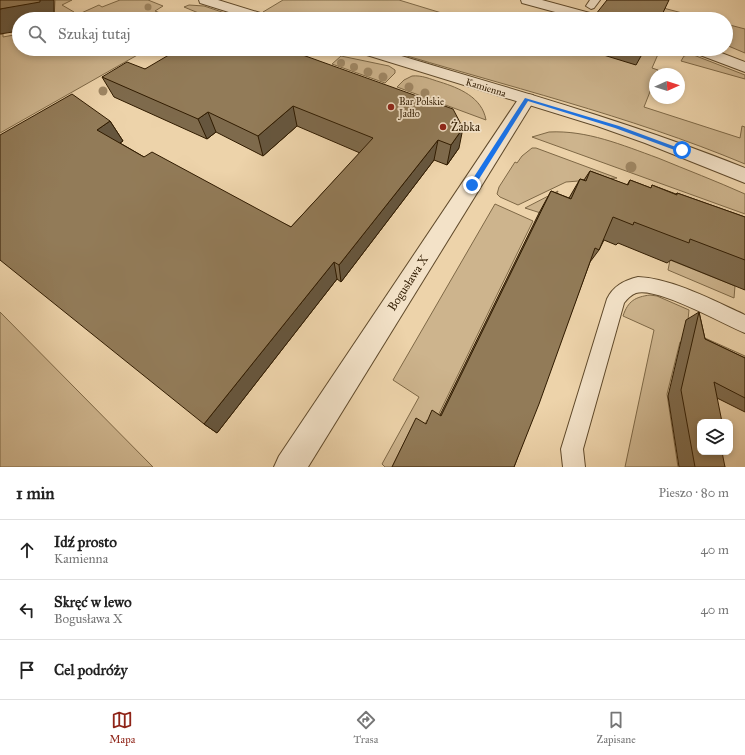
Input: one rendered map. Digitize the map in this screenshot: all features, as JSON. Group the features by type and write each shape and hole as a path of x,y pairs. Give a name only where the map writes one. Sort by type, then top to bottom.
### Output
{"street":[{"path":"205,0 242,12"},
{"path":"527,0 562,10 590,7"},
{"name":"Kamienna","path":"385,56 623,129 745,176"},
{"path":"716,56 745,67"},
{"name":"Bogusława X","path":"290,467 527,99"}],"lane":[{"path":"574,467 572,449 616,299 626,288 640,284 662,288 745,324"}],"shaded area":[{"path":"55,0 72,0 62,5 74,12 54,12"},
{"path":"120,0 148,0 163,6 155,11 158,12 84,12 99,5 102,7"},
{"path":"283,0 399,0 438,12 263,12"},
{"path":"633,0 678,12 639,12"},
{"path":"189,5 204,6 222,12 196,12 184,7"},
{"path":"733,26 745,29 745,53 733,48"},
{"path":"0,34 3,34 3,37 12,35 12,56 136,56 0,133"},
{"path":"341,56 389,66 395,70 395,73 385,83 332,64"},
{"path":"406,56 657,56 652,68 649,68 649,94 644,107 740,138 742,126 745,127 745,164 656,131 566,102"},
{"path":"684,56 696,56 745,75 745,79 681,61"},
{"path":"412,76 419,76 447,84 469,95 480,105 486,120 397,87 404,80"},
{"path":"549,132 577,133 604,139 658,158 745,194 745,214 532,137"},
{"path":"532,148 536,148 617,178 566,182 518,205 500,197 497,194 499,187 515,162 517,163 522,156"},
{"path":"558,191 547,215 525,208"},
{"path":"495,204 533,221 434,424 427,420 421,432 412,427 392,467 385,467 382,464 419,397 393,380"},
{"path":"670,260 735,286 734,298 668,270"},
{"path":"650,295 657,296 689,310 687,330 745,356 745,372 680,342 667,394 678,467 625,467 654,330 623,316 630,303 640,297"},
{"path":"0,312 153,467 0,467"}],"building":[{"path":"0,0 40,0 40,2 0,9"},
{"path":"607,0 669,0 663,12 598,12"},
{"path":"167,56 305,56 453,109 463,128 451,145 438,140 339,265 334,262 204,424 0,260 0,135 72,94 110,121 97,130 144,157 152,152 291,227 373,138 293,106 258,136 208,112 198,119 102,77 127,62 145,69"},
{"path":"590,171 628,185 630,180 651,188 652,185 677,195 677,193 745,217 745,260 690,239 689,243 634,222 633,225 613,217 599,250 595,248 539,404 514,467 392,467 416,418 426,424 432,410 441,416 551,191 571,199 580,179 586,181"},
{"path":"699,312 705,339 745,358 745,398 714,382 721,419 697,419 697,455 723,455 725,467 695,467 681,390"}],"place":[{"name":"Bar Polskie Jadło","path":"391,107"},
{"name":"Żabka","path":"443,127"}],"route":[{"path":"472,185 527,99 617,127 682,150"}]}
